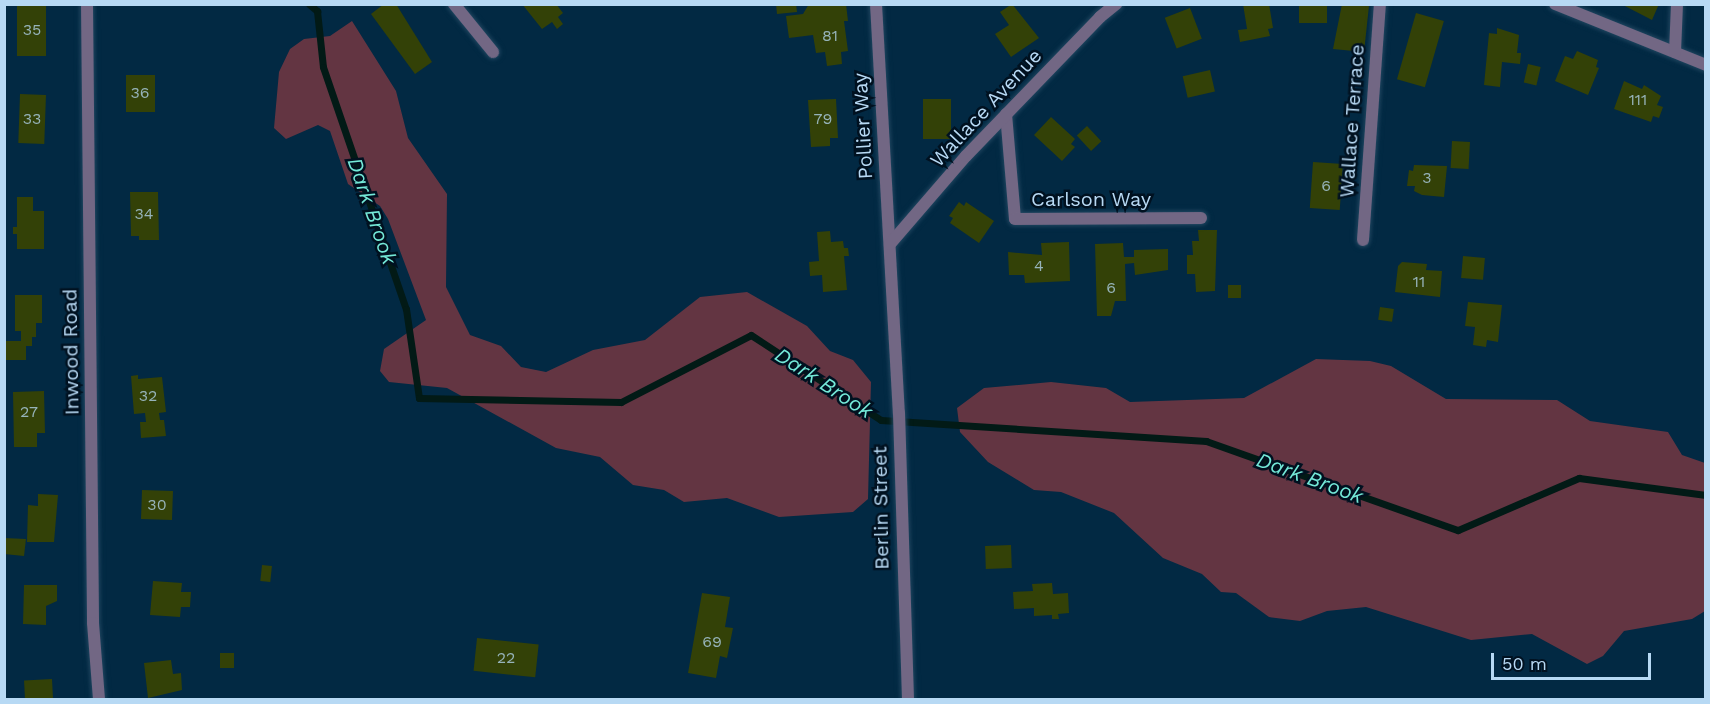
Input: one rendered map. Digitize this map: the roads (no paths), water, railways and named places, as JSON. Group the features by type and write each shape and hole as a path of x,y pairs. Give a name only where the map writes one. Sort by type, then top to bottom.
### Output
{"street":[{"name":"Inwood Road","path":"87,4 93,634 99,699"},
{"path":"454,4 493,52"},
{"name":"Pollier Way","path":"876,4 890,244"},
{"name":"Wallace Avenue","path":"890,244 1006,114 1100,17 1116,4"},
{"name":"Wallace Terrace","path":"1363,240 1380,4"},
{"path":"1555,4 1706,65"},
{"path":"1675,52 1677,4"},
{"name":"Carlson Way","path":"1006,114 1015,219 1201,218"},
{"name":"Berlin Street","path":"890,244 900,428 908,699"}],"waterway":[{"name":"Dark Brook","path":"309,4 317,11 323,67 406,309 419,398 621,402 751,335 881,420 1206,441 1458,530 1579,478 1706,495"}]}
